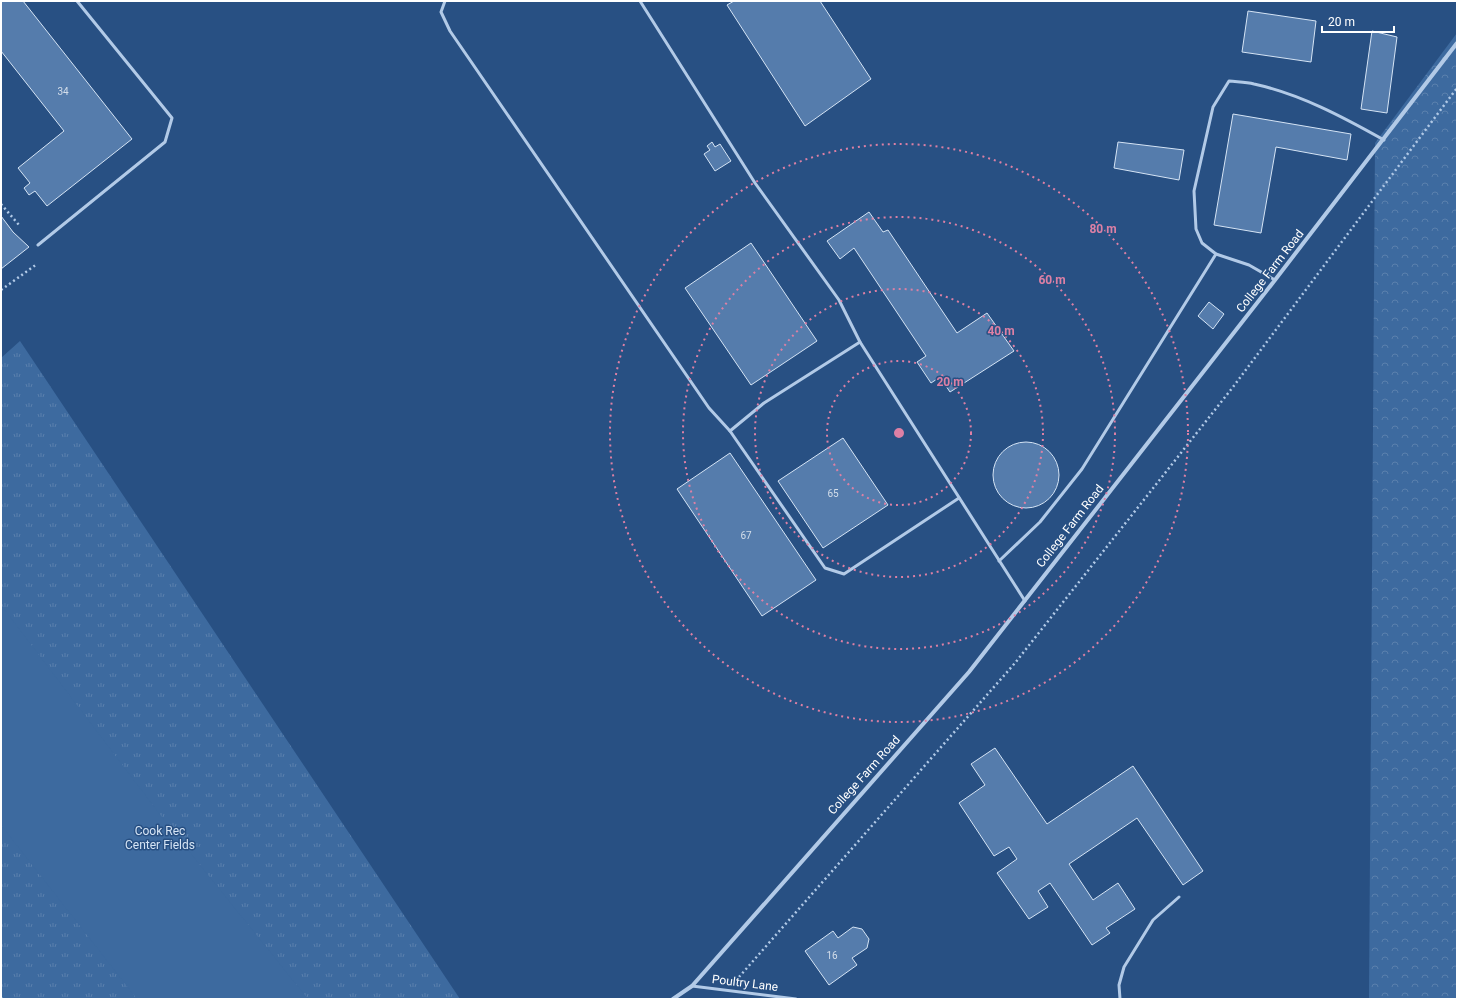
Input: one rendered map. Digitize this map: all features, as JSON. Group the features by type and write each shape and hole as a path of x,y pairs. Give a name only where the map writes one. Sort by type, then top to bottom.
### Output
{"street":[{"name":"College Farm Road","path":"673,999 692,986 969,672 1384,140 1457,43"}],"lane":[{"path":"38,245 165,142 172,118 77,1"},
{"path":"445,1 441,12 450,31 708,408 730,431 825,568 844,574 959,498"},
{"path":"640,1 755,183 839,300 860,342 1025,600"},
{"path":"1275,280 1249,265 1216,254 1202,243 1196,229 1194,191 1213,107 1229,81 1254,84 1290,95 1334,112 1384,140"},
{"path":"999,560 1040,522 1082,469 1216,254"},
{"path":"730,431 764,403 860,342"},
{"path":"1120,999 1119,985 1124,967 1152,920 1179,897"},
{"name":"Poultry Lane","path":"692,986 796,999"}],"path":[{"path":"727,990 1015,664 1233,388 1457,88"},
{"path":"1,204 19,225"},
{"path":"1,290 37,264"}],"green space":[{"path":"1457,33 1457,999 1369,999 1375,143"},
{"name":"Cook Rec Center Fields","path":"20,341 460,999 1,999 1,358"},
{"path":"1,605 171,829 308,999 137,999 1,825"}],"building":[{"path":"2,1 23,1 132,139 47,206 35,191 29,195 24,188 30,183 18,168 64,131 1,51"},
{"path":"734,1 820,1 871,79 805,126 727,5"},
{"path":"1248,11 1316,21 1311,62 1242,52"},
{"path":"1372,31 1397,37 1387,113 1361,109"},
{"path":"1233,114 1351,134 1347,160 1276,147 1261,233 1214,225"},
{"path":"712,142 715,147 720,144 731,161 715,171 704,154 710,150 707,146"},
{"path":"1118,142 1184,150 1179,180 1114,168"},
{"path":"869,212 883,232 888,230 957,333 987,313 1014,351 950,392 940,377 931,383 917,362 926,356 854,248 840,259 827,241"},
{"path":"1,216 13,232 29,247 1,269"},
{"path":"751,243 817,341 751,385 685,288"},
{"path":"1209,302 1224,314 1213,329 1198,316"},
{"path":"843,438 888,505 823,548 778,481"},
{"path":"1026,442 1039,445 1049,452 1056,462 1059,475 1056,488 1049,498 1039,505 1026,508 1013,505 1003,498 996,488 993,475 996,462 1003,452 1013,445"},
{"path":"730,453 816,580 762,616 677,489"},
{"path":"995,748 1047,824 1133,766 1203,871 1183,885 1137,818 1069,864 1093,900 1118,883 1135,909 1106,928 1110,933 1092,945 1050,883 1038,891 1048,907 1029,919 997,873 1017,859 1009,847 994,856 959,803 985,785 971,764"},
{"path":"853,927 862,929 869,939 867,948 852,958 857,965 829,985 805,951 833,931 838,938"}]}
